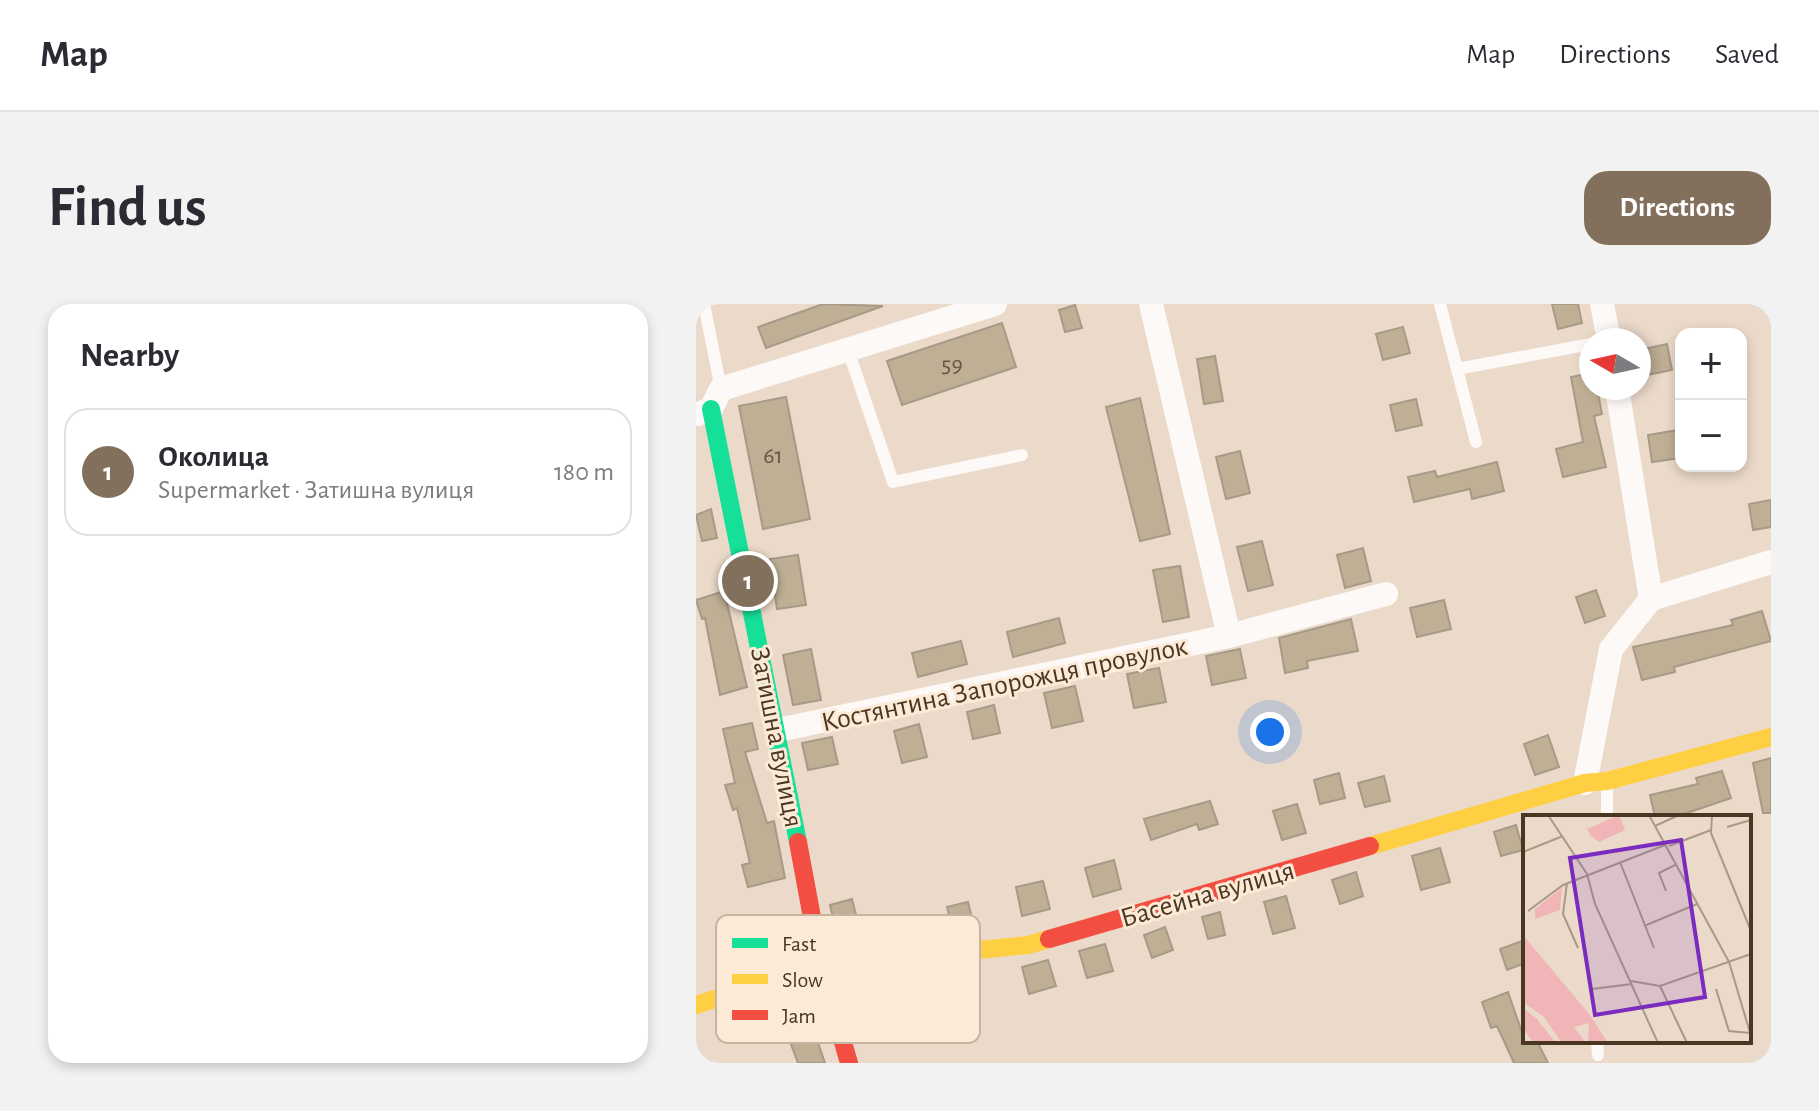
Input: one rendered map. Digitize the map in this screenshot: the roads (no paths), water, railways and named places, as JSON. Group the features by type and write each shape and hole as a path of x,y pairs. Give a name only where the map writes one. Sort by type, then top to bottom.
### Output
{"street":[{"path":"709,404 848,350 995,304"},
{"path":"1151,304 1229,636"},
{"path":"1602,304 1607,328"},
{"path":"1619,400 1651,599"},
{"name":"Затишна вулиця","path":"709,404 778,730 812,915"},
{"path":"1596,782 1611,649 1651,599 1771,562"},
{"name":"Костянтина Запорожця провулок","path":"778,730 1008,685 1229,636 1386,594"},
{"name":"Басейна вулиця","path":"980,950 1028,945 1596,782 1771,737"},
{"name":"Басейна вулиця","path":"696,1005 716,999"},
{"name":"Затишна вулиця","path":"843,1043 849,1063"}],"lane":[{"path":"704,304 709,404"},
{"path":"1440,304 1476,442"},
{"path":"1457,369 1579,346"},
{"path":"848,350 893,482 1022,455"},
{"path":"1596,782 1606,815"},
{"path":"1597,1043 1598,1055"}],"place":[{"name":"Околица","path":"748,581"}]}
